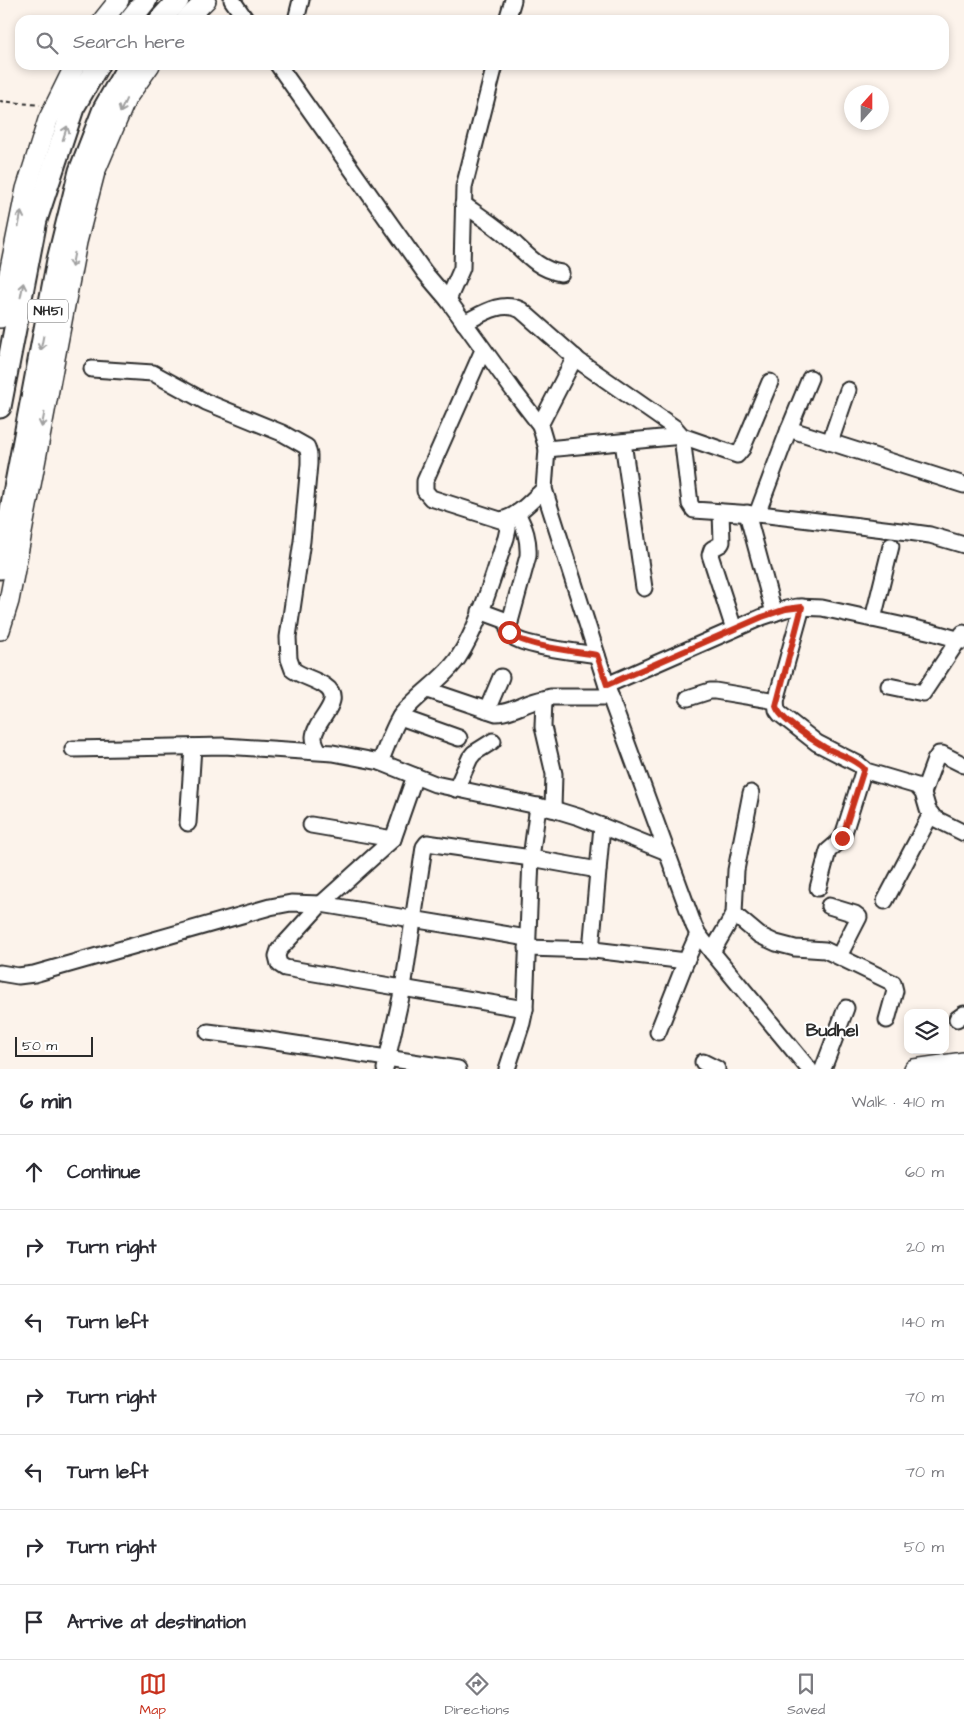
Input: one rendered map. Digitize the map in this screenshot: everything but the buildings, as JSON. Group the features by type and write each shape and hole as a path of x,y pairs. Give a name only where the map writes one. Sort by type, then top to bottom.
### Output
{"highway":[{"path":"134,15 146,0"},
{"path":"164,15 178,0"},
{"name":"NH51","path":"0,406 36,220 73,108 95,70"},
{"name":"NH51","path":"0,568 62,242 80,171 104,109 126,70"}],"main road":[{"path":"107,15 119,0"},
{"path":"191,15 206,0"},
{"path":"0,318 26,189 48,120 72,70"},
{"path":"0,630 9,601 77,242 95,172 126,99 146,70"},
{"path":"925,1068 964,1062"}],"street":[{"path":"232,0 242,15"},
{"path":"297,15 301,0"},
{"path":"508,15 512,0"},
{"path":"284,70 425,274 448,300 540,425 547,449 544,489 609,691 698,934 808,1069"},
{"path":"448,300 462,268 465,180 494,70"},
{"path":"463,204 496,227 540,265 550,271 561,273"},
{"path":"464,323 495,308 514,307 528,315 574,357 675,428 682,436 692,508 698,511 909,532 930,535 964,544"},
{"path":"484,350 425,481 425,491 431,498 500,520 512,516 544,489"},
{"path":"540,425 574,357"},
{"path":"92,369 153,373 206,402 282,434 307,447 309,455 304,518 287,648 293,670 325,686 331,692 333,699 331,706 317,726 314,736 315,744 319,751"},
{"path":"774,613 753,538 751,517 810,378"},
{"path":"547,449 682,436 733,454 739,453 770,382"},
{"path":"830,442 848,390"},
{"path":"789,429 964,485"},
{"path":"623,442 644,588"},
{"path":"721,512 722,542 712,549 710,555 734,630"},
{"path":"380,762 400,717 445,675 459,656 472,633 512,516"},
{"path":"512,516 525,528 529,544 528,556 509,632 517,639 534,644 597,655"},
{"path":"873,619 891,546"},
{"path":"428,690 486,710 504,713 529,702 550,697 609,691 734,630 774,613 802,607 822,608 962,638 923,693 888,686"},
{"path":"802,607 776,701 777,710 817,743 858,764 869,773 913,784 920,788 931,814 940,821 964,833"},
{"path":"480,612 510,622"},
{"path":"486,710 501,676"},
{"path":"688,698 715,691 776,701"},
{"path":"507,1069 525,1009 531,858 554,774 543,728 544,699"},
{"path":"400,717 459,738"},
{"path":"456,789 470,758 474,753 493,741"},
{"path":"73,749 224,746 319,751 380,762 427,782 545,807 602,826 667,852"},
{"path":"188,823 193,747"},
{"path":"923,793 938,754 942,754 964,765"},
{"path":"818,888 828,851 842,838 864,769"},
{"path":"415,776 393,839 321,904 279,950 277,956 279,964 285,968 525,1009"},
{"path":"712,952 734,914 736,870 751,793"},
{"path":"885,901 931,814"},
{"path":"311,825 393,839"},
{"path":"591,950 602,826"},
{"path":"386,1064 403,988 424,848 427,843 598,870"},
{"path":"0,973 18,976 34,974 270,907 291,903 321,904 414,920 527,943 686,961"},
{"path":"829,906 855,914 858,917 839,956"},
{"path":"734,914 759,934 776,943 795,948 825,950 893,983 895,990 886,1020"},
{"path":"658,1032 698,934"},
{"path":"824,1069 846,1008"},
{"path":"208,1032 271,1040 386,1064 458,1069"}],"path":[{"path":"0,101 54,106"}],"district":[{"name":"Budhel","path":"832,1030"}],"route":[{"path":"509,632 517,639 534,644 597,655 607,685 762,617 786,609 802,607 776,706 780,714 817,743 864,769 842,838"}]}
